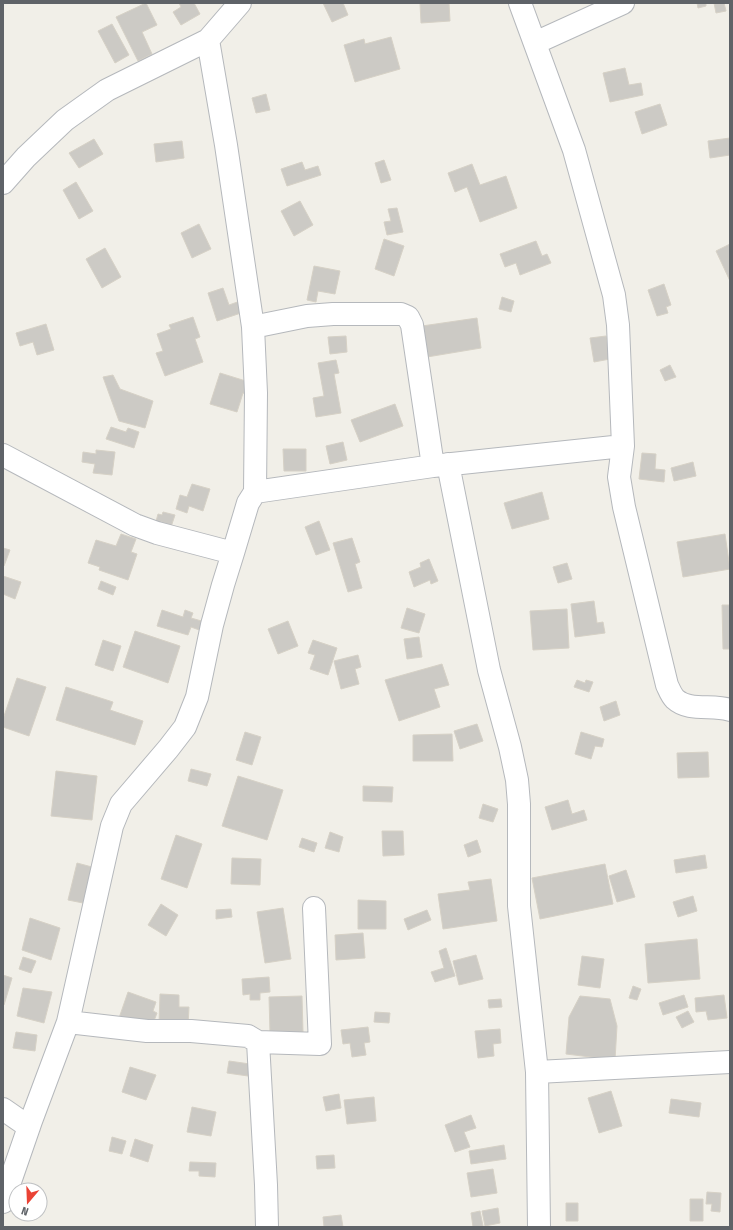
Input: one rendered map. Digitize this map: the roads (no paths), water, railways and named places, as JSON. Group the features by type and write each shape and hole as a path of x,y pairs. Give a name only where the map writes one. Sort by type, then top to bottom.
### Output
{"street":[{"path":"3,183 26,157 65,120 107,90 208,40 240,3"},
{"path":"520,3 574,150 614,295 618,325 623,446 619,477 624,507 667,684 674,698 686,705 724,707 730,710"},
{"path":"535,43 623,3"},
{"path":"3,1202 29,1126 68,1022 112,826 121,804 185,727 197,697 214,618 223,585 234,553 248,502 255,492 256,393 254,327 208,40"},
{"path":"254,327 307,316 332,314 401,314 408,317 412,325 440,465 517,780 520,804 519,906 537,1072 539,1227"},
{"path":"255,492 440,465 623,446"},
{"path":"3,455 135,525 157,533 234,553"},
{"path":"68,1022 147,1031 191,1030 248,1036 258,1042 320,1044 314,908"},
{"path":"258,1042 267,1227"},
{"path":"537,1072 730,1062"},
{"path":"3,1109 29,1126"}]}
